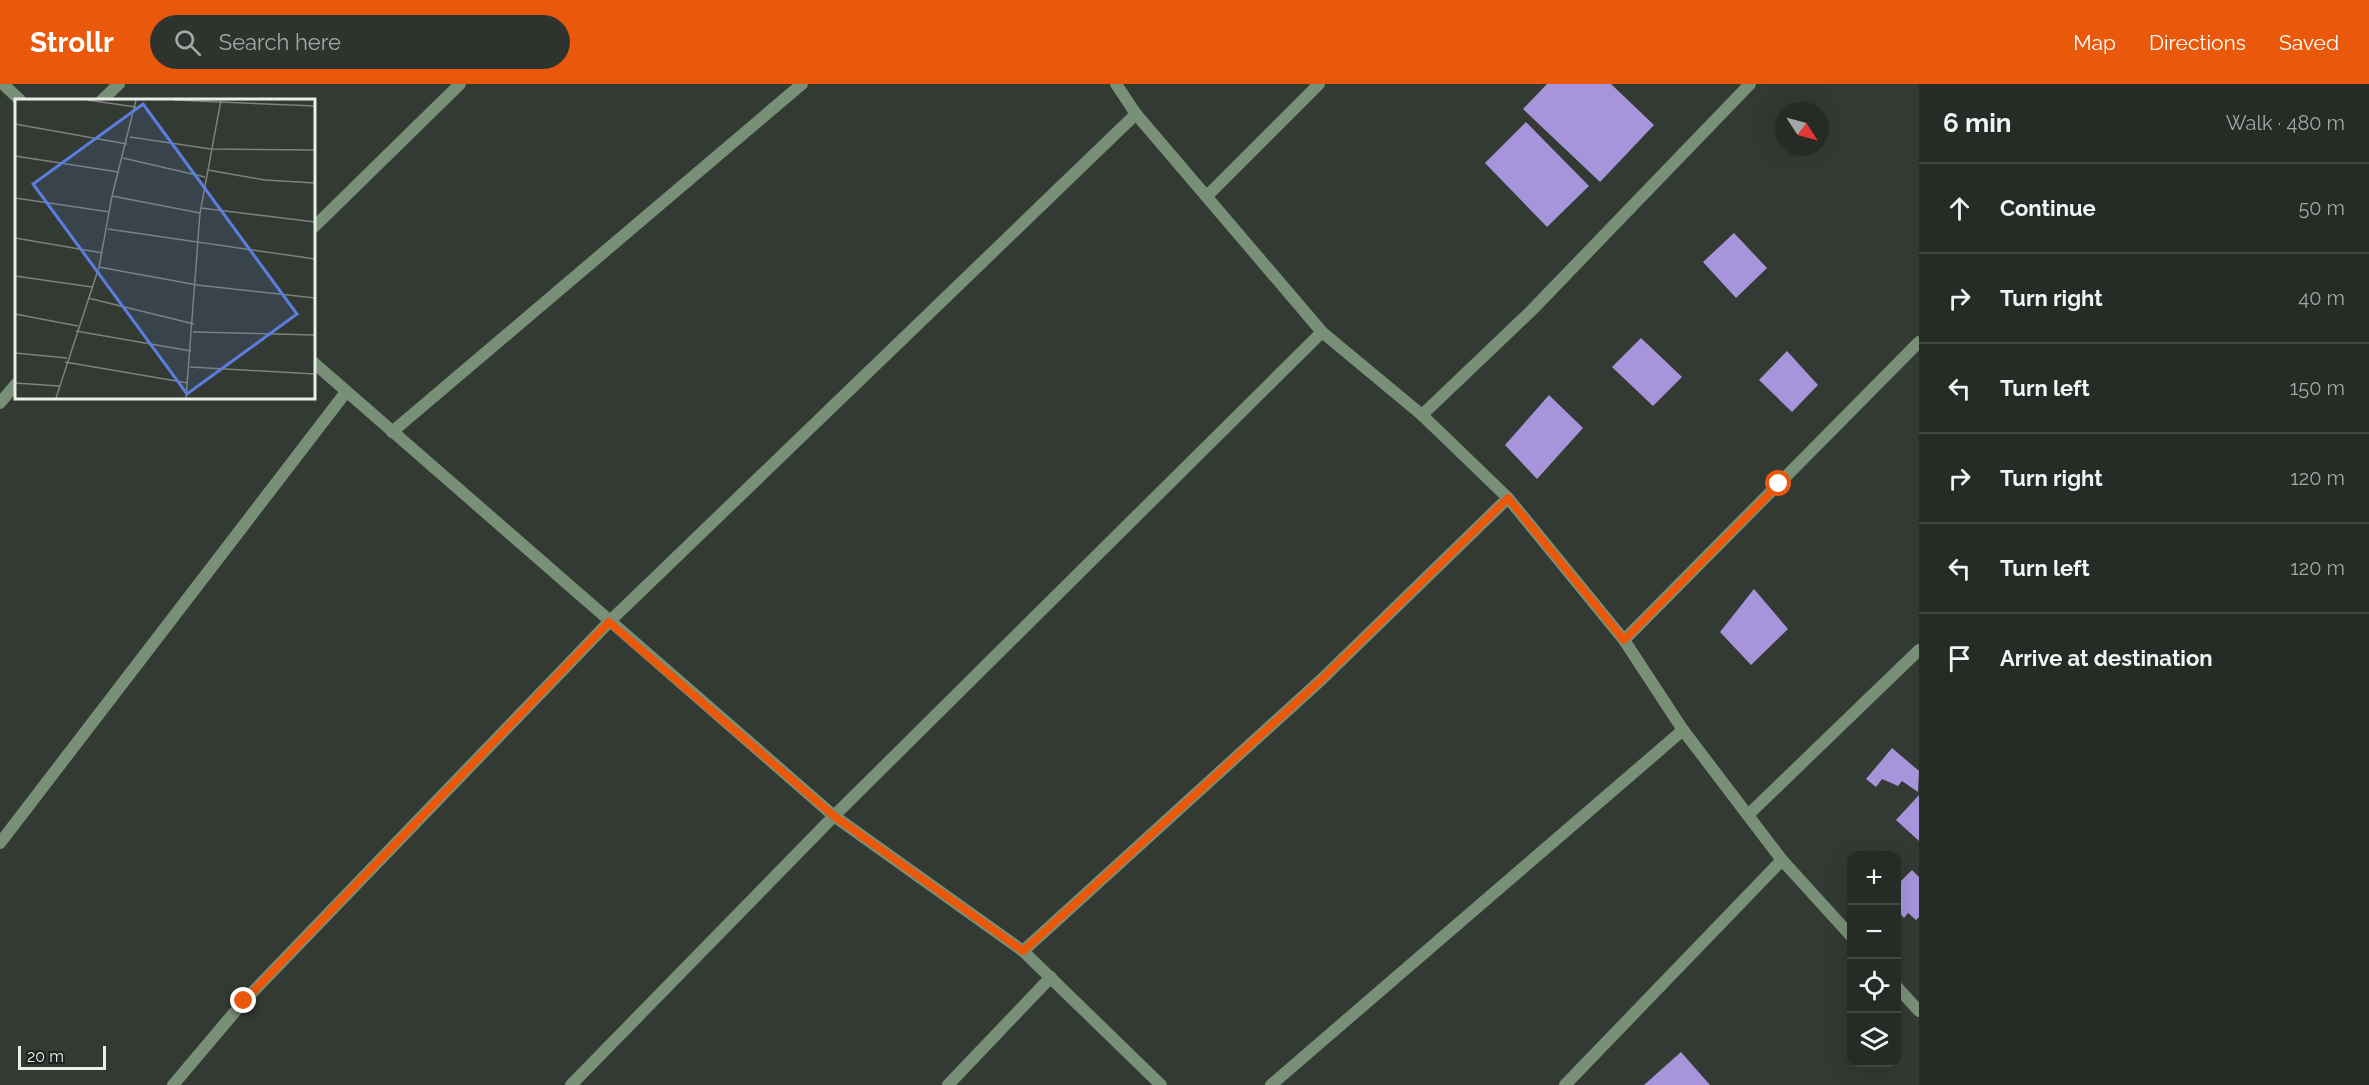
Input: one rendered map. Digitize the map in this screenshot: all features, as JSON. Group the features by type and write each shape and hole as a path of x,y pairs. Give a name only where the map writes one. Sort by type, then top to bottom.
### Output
{"street":[{"path":"3,84 19,99"},
{"path":"103,99 119,84"},
{"path":"315,226 460,84"},
{"path":"392,432 802,84"},
{"path":"1116,84 1137,114 1322,332 1422,415 1508,498 1624,640 1683,730 1782,860 1847,933"},
{"path":"1207,196 1319,84"},
{"path":"1422,415 1532,310 1750,84"},
{"path":"173,1085 244,1001 609,622 1137,114"},
{"path":"571,1085 834,816 1322,332"},
{"path":"1624,640 1919,342"},
{"path":"315,364 834,816 1023,951 1161,1085"},
{"path":"0,404 15,385"},
{"path":"0,843 346,392"},
{"path":"1023,951 1322,679 1508,498"},
{"path":"1748,815 1919,650"},
{"path":"1271,1085 1683,730"},
{"path":"1565,1085 1782,860"},
{"path":"948,1085 1051,977"},
{"path":"1901,991 1919,1011"}],"building":[{"path":"1547,84 1611,84 1654,125 1600,182 1523,109"},
{"path":"1526,122 1589,186 1547,227 1485,163"},
{"path":"1734,233 1767,268 1736,298 1703,262"},
{"path":"1641,338 1682,377 1653,406 1612,367"},
{"path":"1787,351 1818,385 1792,412 1759,380"},
{"path":"1549,395 1583,428 1537,479 1505,445"},
{"path":"1754,589 1788,629 1751,665 1720,632"},
{"path":"1892,748 1919,771 1918,792 1902,781 1898,786 1882,779 1876,787 1866,779"},
{"path":"1919,795 1919,841 1896,820"},
{"path":"1912,870 1919,877 1919,917 1916,920 1908,913 1904,918 1901,915 1901,881"},
{"path":"1681,1052 1710,1085 1644,1085"}],"route":[{"path":"244,1001 609,622 834,816 1023,951 1322,679 1508,498 1624,640 1779,484"}]}
